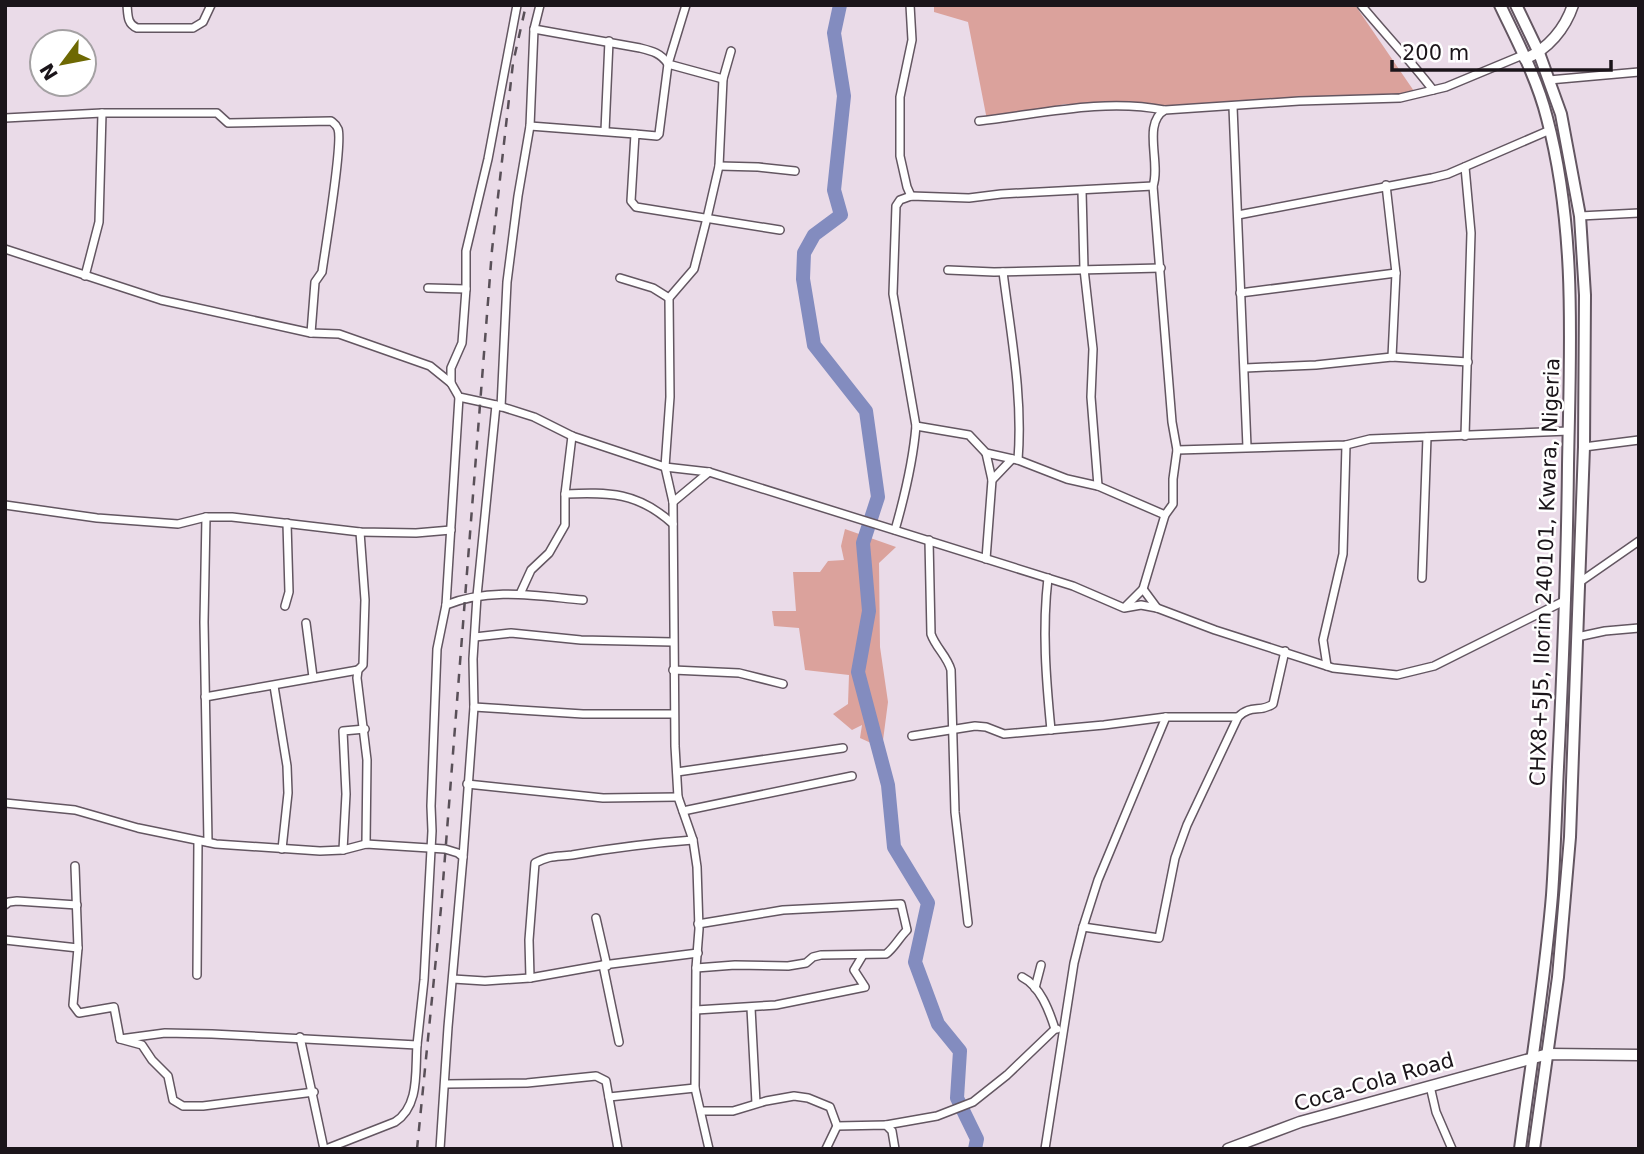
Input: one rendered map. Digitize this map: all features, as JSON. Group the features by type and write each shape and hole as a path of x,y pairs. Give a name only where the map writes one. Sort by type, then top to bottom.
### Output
{"main road":[{"name":"CHX8+5J5, Ilorin 240101, Kwara, Nigeria","path":"1500,5 1543,104 1561,184 1566,226 1571,363 1567,599 1553,883 1544,982 1520,1149"},
{"name":"CHX8+5J5, Ilorin 240101, Kwara, Nigeria","path":"1516,5 1539,53 1568,143 1580,216 1585,295 1580,582 1567,884 1548,1054 1534,1149"}],"street":[{"path":"127,5 128,19 132,26 137,28 193,28 203,22 211,5"},
{"path":"451,383 451,368 462,343 466,251 488,159 517,5"},
{"path":"440,1149 474,707 477,596 498,406 507,282 530,126 534,29 540,5"},
{"path":"530,126 657,136 668,64 686,5"},
{"path":"910,5 912,40 900,97 900,156 911,196"},
{"path":"1361,5 1411,60 1433,90"},
{"path":"979,121 1103,106 1165,110 1298,101 1400,98 1460,82 1539,53 1565,24 1573,5"},
{"path":"534,29 657,52 668,64 723,79"},
{"path":"605,131 609,41"},
{"path":"709,1149 695,1088 697,867 693,840 678,797 673,670 673,502 665,467 670,397 670,298 694,268 707,218 719,166 723,79 731,51"},
{"path":"1549,80 1639,72"},
{"path":"1233,107 1247,447"},
{"path":"1125,608 1143,589 1165,515 1172,504 1177,450 1171,410 1153,186 1157,167 1153,127 1155,119 1165,110"},
{"path":"5,118 102,113 217,113 228,123 331,121 337,125 337,159 322,272 315,282 311,333"},
{"path":"85,276 99,222 102,113"},
{"path":"1238,215 1432,178 1465,167 1550,130"},
{"path":"635,134 632,205 780,230"},
{"path":"719,166 795,171"},
{"path":"1465,167 1471,233 1465,436"},
{"path":"895,530 911,471 916,426 893,294 896,206 900,200 911,196 969,198 1043,191 1153,186"},
{"path":"1386,186 1396,273 1392,358"},
{"path":"1082,191 1084,269 1093,349 1091,397 1098,486"},
{"path":"1580,216 1639,214"},
{"path":"5,250 161,300 311,333 339,334 430,366 451,383 459,397 446,605 437,649 424,980 414,1093 410,1108 395,1122 325,1149 300,1037"},
{"path":"948,270 1003,272 1161,268"},
{"path":"992,480 1015,460 1021,425 1018,373 1003,272"},
{"path":"1240,293 1396,273"},
{"path":"620,278 653,288 670,298"},
{"path":"428,288 466,289"},
{"path":"1245,368 1392,358 1468,362"},
{"path":"459,397 534,417 572,436 665,467 709,472 1073,586 1125,608 1141,605 1157,608 1327,666 1361,672 1407,674 1434,666 1567,599"},
{"path":"916,426 969,435 986,453 992,480 986,559"},
{"path":"1177,450 1346,445 1370,439 1569,431"},
{"path":"520,594 531,570 549,553 565,525 565,494 572,436"},
{"path":"1422,578 1427,438"},
{"path":"1584,447 1639,440"},
{"path":"1327,666 1323,640 1343,554 1346,445"},
{"path":"986,453 1098,486 1165,515"},
{"path":"673,502 709,472"},
{"path":"565,494 604,492 638,499 657,509 673,524"},
{"path":"5,505 97,518 178,524 206,517 232,517 360,531 416,533 452,530"},
{"path":"206,517 205,697 208,842"},
{"path":"285,606 289,592 286,523"},
{"path":"205,697 358,670 363,666 365,630 360,531"},
{"path":"929,540 931,634 951,670 955,812 968,923"},
{"path":"1580,582 1639,541"},
{"path":"1048,578 1044,608 1045,673 1051,730"},
{"path":"1143,589 1157,608"},
{"path":"446,605 477,596 520,594 583,600"},
{"path":"306,623 313,677"},
{"path":"1577,637 1639,628"},
{"path":"475,637 511,633 581,640 673,642"},
{"path":"1083,928 1159,938 1175,858 1187,825 1238,717 1247,709 1264,709 1273,704 1285,651"},
{"path":"358,670 368,760 366,844"},
{"path":"673,670 739,673 783,684"},
{"path":"274,686 288,766 282,849"},
{"path":"474,707 583,713 674,714"},
{"path":"912,736 975,726 1004,734 1166,717 1238,717"},
{"path":"1045,1149 1074,963 1083,928 1098,880 1166,717"},
{"path":"343,850 346,794 342,731 365,729"},
{"path":"677,772 843,748"},
{"path":"683,811 852,776"},
{"path":"467,784 603,798 678,797"},
{"path":"5,803 75,810 198,841 282,849 343,850 366,844 430,848 458,853 463,857"},
{"path":"530,978 529,940 535,863 550,856 572,855 614,846 693,840"},
{"path":"197,975 198,841"},
{"path":"75,866 78,948 73,1005 79,1013 114,1007 120,1039"},
{"path":"5,905 18,901 77,905"},
{"path":"696,968 734,965 788,966 806,963 821,955 886,954 907,930 901,904 783,910 698,924"},
{"path":"596,918 619,1042"},
{"path":"5,940 78,948"},
{"path":"453,979 485,981 530,978 698,953"},
{"path":"696,1010 751,1008 813,999 865,987 855,970 863,955"},
{"path":"1035,988 1041,965"},
{"path":"1022,977 1035,988 1049,1011 1055,1029"},
{"path":"751,1008 756,1104"},
{"path":"837,1126 886,1125 937,1116 973,1102 1007,1075 1055,1029 1065,1029"},
{"path":"120,1039 166,1033 261,1038 300,1037 417,1045"},
{"path":"120,1039 142,1045 168,1076 173,1100 183,1106 231,1103 314,1092"},
{"name":"Coca-Cola Road","path":"1232,1148 1300,1122 1548,1054 1639,1055"},
{"path":"445,1084 527,1083 596,1076 606,1081 618,1149"},
{"path":"1430,1086 1436,1112 1452,1149"},
{"path":"609,1097 695,1088"},
{"path":"701,1111 733,1111 794,1096 808,1098 831,1107 837,1126 826,1149"},
{"path":"886,1125 892,1131 895,1149"}],"shaded area":[{"path":"934,5 1355,5 1416,94 1165,110 1065,104 987,120 968,22 934,12"},
{"path":"845,529 896,547 879,563 880,647 888,702 882,748 860,738 862,725 852,730 833,714 848,704 849,675 805,670 799,628 774,626 772,611 796,611 793,572 820,572 828,561 844,560 841,546"}],"waterway":[{"path":"840,5 834,33 844,96 834,190 841,215 814,235 804,253 803,279 814,345 866,411 878,497 863,543 869,611 858,672 888,785 894,847 928,903 915,962 938,1024 960,1051 957,1098 977,1139 975,1149"}],"railway":[{"path":"417,1149 441,908 492,250 513,63 526,5"}]}
